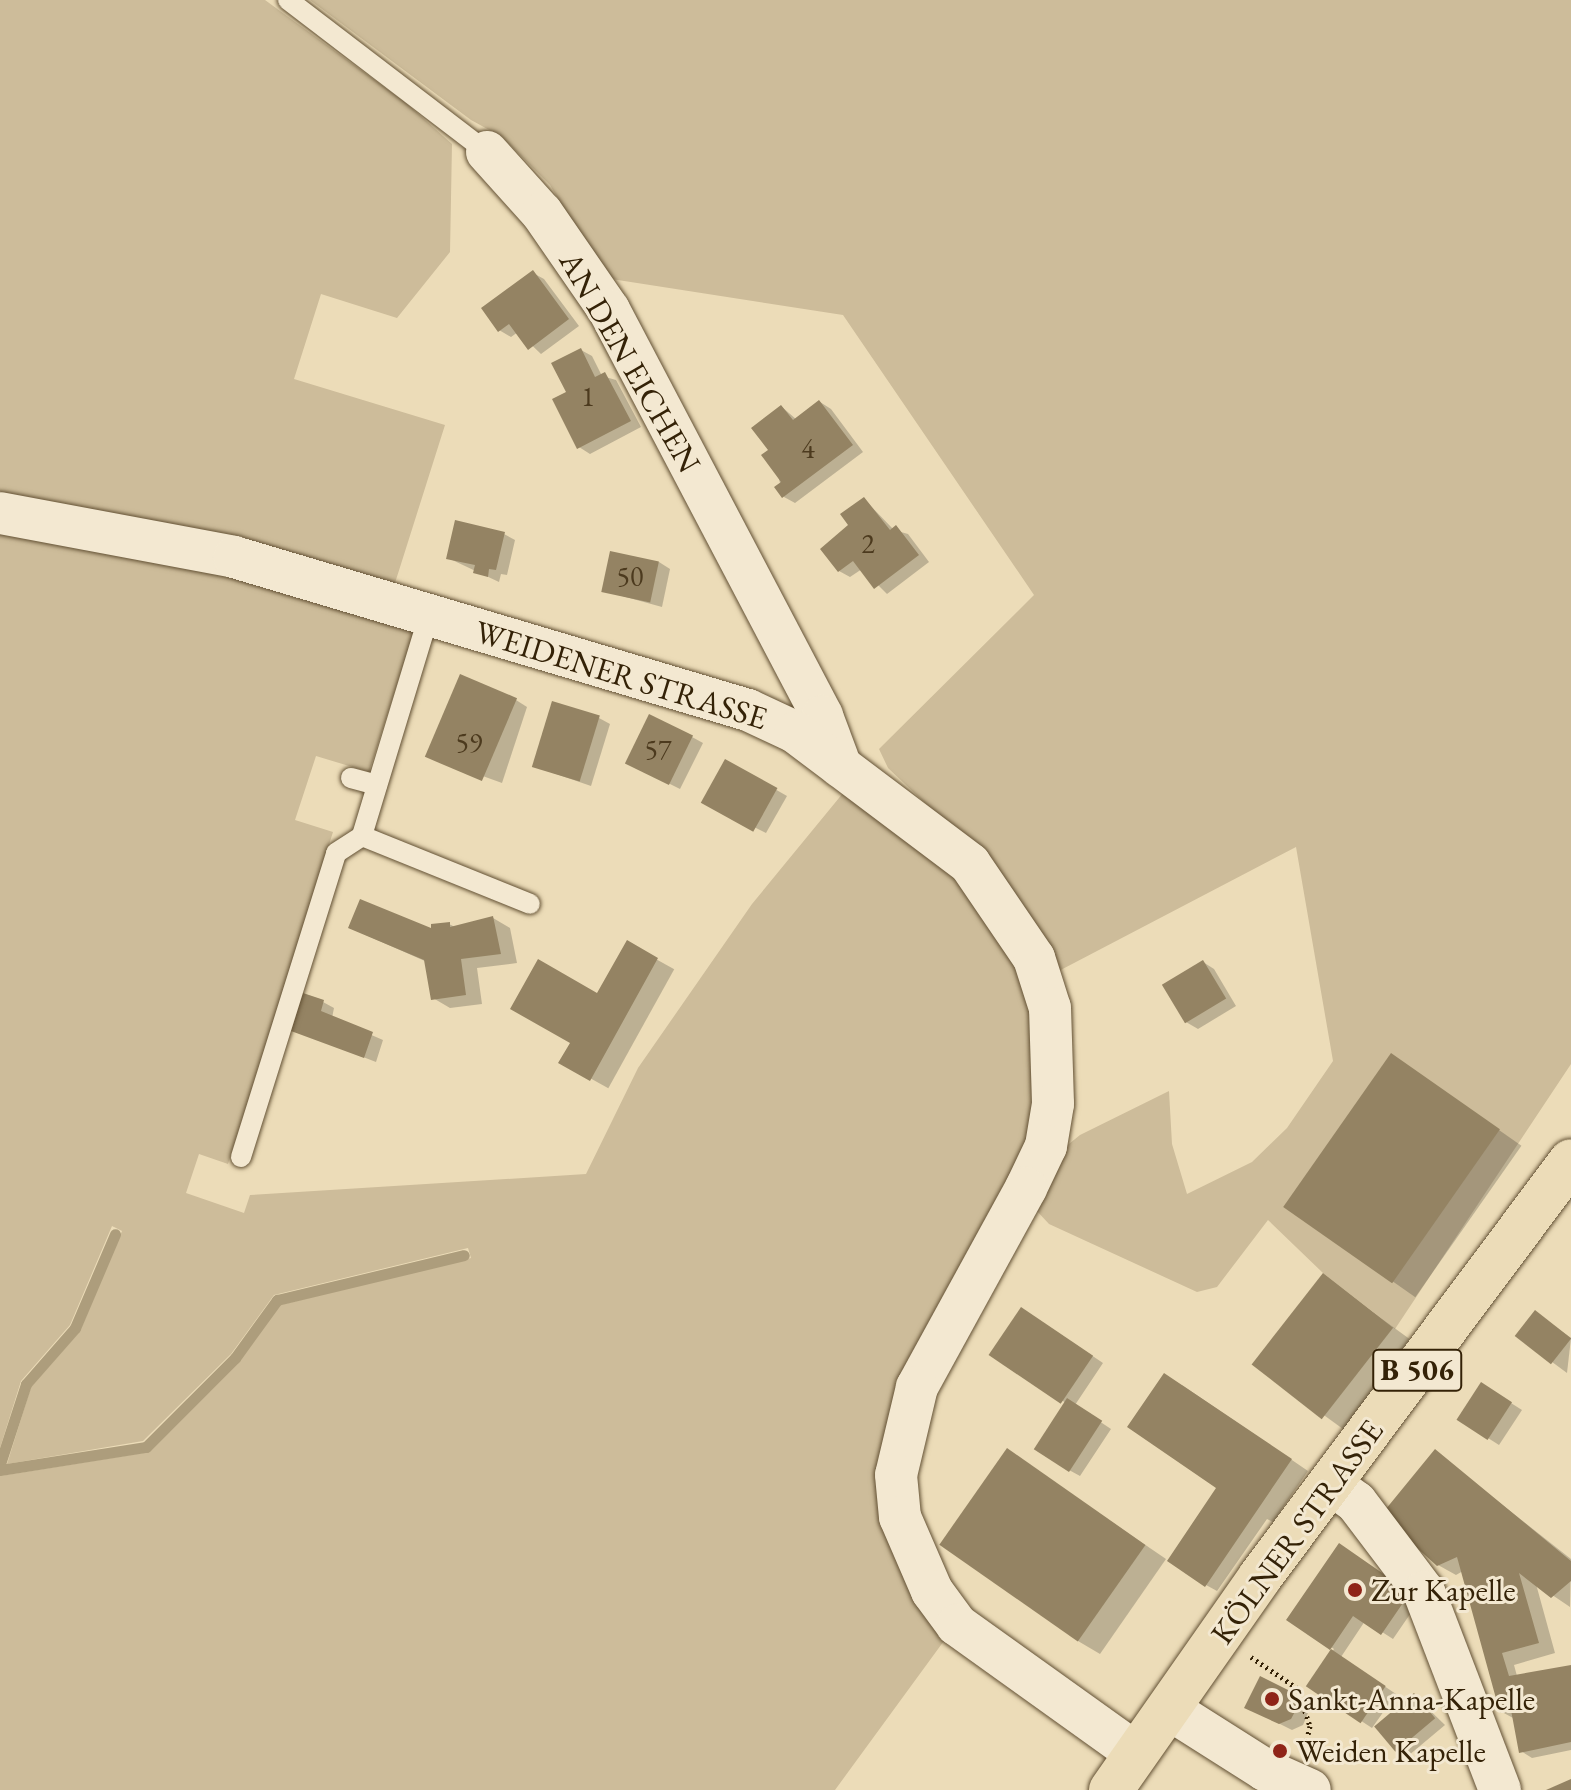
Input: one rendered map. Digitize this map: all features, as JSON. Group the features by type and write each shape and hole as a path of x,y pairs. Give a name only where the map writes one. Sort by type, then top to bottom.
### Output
{"main road":[{"name":"KÖLNER STRASSE","path":"1111,1790 1331,1484 1571,1161"}],"street":[{"name":"AN DEN EICHEN","path":"487,152 542,213 609,310 822,716 842,768"},
{"name":"WEIDENER STRASSE","path":"0,513 234,557 748,710 795,732 970,864 992,891 1034,958 1050,1008 1054,1050 1046,1146 1007,1229 917,1387 896,1475 900,1517 932,1591 957,1625 1137,1754"},
{"path":"1331,1484 1356,1502 1424,1592 1500,1790"},
{"path":"1169,1709 1265,1770 1310,1790"}],"lane":[{"name":"AN DEN EICHEN","path":"288,0 487,152"},
{"path":"241,1157 336,853 362,836 429,615"},
{"path":"351,778 377,785"},
{"path":"362,836 530,904"}],"path":[{"path":"1220,1637 1297,1688 1310,1726"}],"shaded area":[{"path":"0,0 265,0 406,103 452,144 450,252 397,318 321,294 294,379 445,425 395,583 0,497"},
{"path":"310,0 1571,0 1571,1064 1395,1329 1323,1273 1268,1220 1217,1287 1197,1292 1049,1224 1035,1209 1059,1152 1080,1135 1169,1091 1172,1144 1187,1194 1252,1162 1287,1128 1333,1061 1296,847 1053,974 977,852 888,768 879,749 1034,595 843,315 605,278 550,185 502,137 471,120"},
{"path":"0,528 225,573 416,625 369,772 316,756 295,820 333,832 228,1164 199,1154 186,1193 244,1213 250,1195 586,1174 638,1068 752,904 848,787 985,903 1038,1008 1034,1138 890,1428 949,1634 835,1790 0,1790 0,1476 149,1452 239,1361 280,1305 471,1258 468,1248 274,1295 231,1354 143,1441 7,1464 31,1387 80,1331 122,1231 112,1226 70,1325 21,1381 0,1448"}],"building":[{"path":"533,270 569,319 528,350 509,324 498,332 481,308"},
{"path":"581,348 595,377 605,372 631,421 577,449 552,399 566,392 551,363"},
{"path":"819,400 853,445 782,498 774,487 781,482 761,455 768,450 751,428 781,405 793,420"},
{"path":"864,497 890,530 896,525 919,555 874,589 853,561 838,572 820,549 848,525 840,514"},
{"path":"455,520 505,532 496,570 489,569 488,577 473,573 475,565 446,559"},
{"path":"610,551 659,561 650,602 601,592"},
{"path":"460,674 517,698 482,781 425,757"},
{"path":"552,701 600,716 580,782 532,767"},
{"path":"649,714 693,735 669,785 625,763"},
{"path":"725,759 777,788 753,832 701,803"},
{"path":"360,899 431,928 431,924 450,922 450,927 493,916 501,954 461,959 466,995 431,1000 424,960 348,928"},
{"path":"627,940 658,958 590,1081 558,1063 570,1043 510,1009 538,959 597,993"},
{"path":"1203,960 1226,999 1185,1023 1162,985"},
{"path":"303,993 324,1000 321,1011 373,1032 364,1058 291,1031"},
{"path":"1391,1053 1500,1129 1392,1283 1283,1207"},
{"path":"1323,1273 1393,1328 1322,1419 1252,1364"},
{"path":"1021,1307 1093,1356 1061,1404 989,1355"},
{"path":"1535,1310 1571,1338 1551,1364 1515,1336"},
{"path":"1164,1373 1292,1459 1205,1587 1167,1561 1216,1488 1127,1427"},
{"path":"1481,1382 1512,1402 1488,1440 1456,1420"},
{"path":"1067,1398 1102,1421 1069,1472 1034,1449"},
{"path":"1007,1448 1145,1545 1078,1642 939,1545"},
{"path":"1435,1449 1571,1561 1571,1581 1551,1598 1519,1573 1539,1643 1502,1653 1509,1676 1571,1665 1571,1742 1519,1753 1511,1710 1500,1713 1457,1557 1437,1566 1381,1515"},
{"name":"Zur Kapelle","path":"1339,1543 1398,1584 1407,1597 1381,1635 1353,1616 1330,1650 1286,1620"},
{"path":"1331,1649 1386,1686 1361,1723 1306,1686"},
{"name":"Sankt-Anna-Kapelle","path":"1260,1676 1294,1693 1298,1706 1291,1719 1279,1724 1244,1708"},
{"path":"1414,1693 1435,1718 1395,1752 1374,1726"},
{"path":"1571,1779 1571,1790 1546,1790"}],"waterway":[{"path":"0,1464 26,1384 75,1328 115,1234"},
{"path":"0,1470 146,1447 235,1358 277,1300 464,1255"}],"place":[{"name":"Zur Kapelle","path":"1355,1590"},
{"name":"Sankt-Anna-Kapelle","path":"1272,1699"},
{"name":"Weiden Kapelle","path":"1280,1751"}]}
